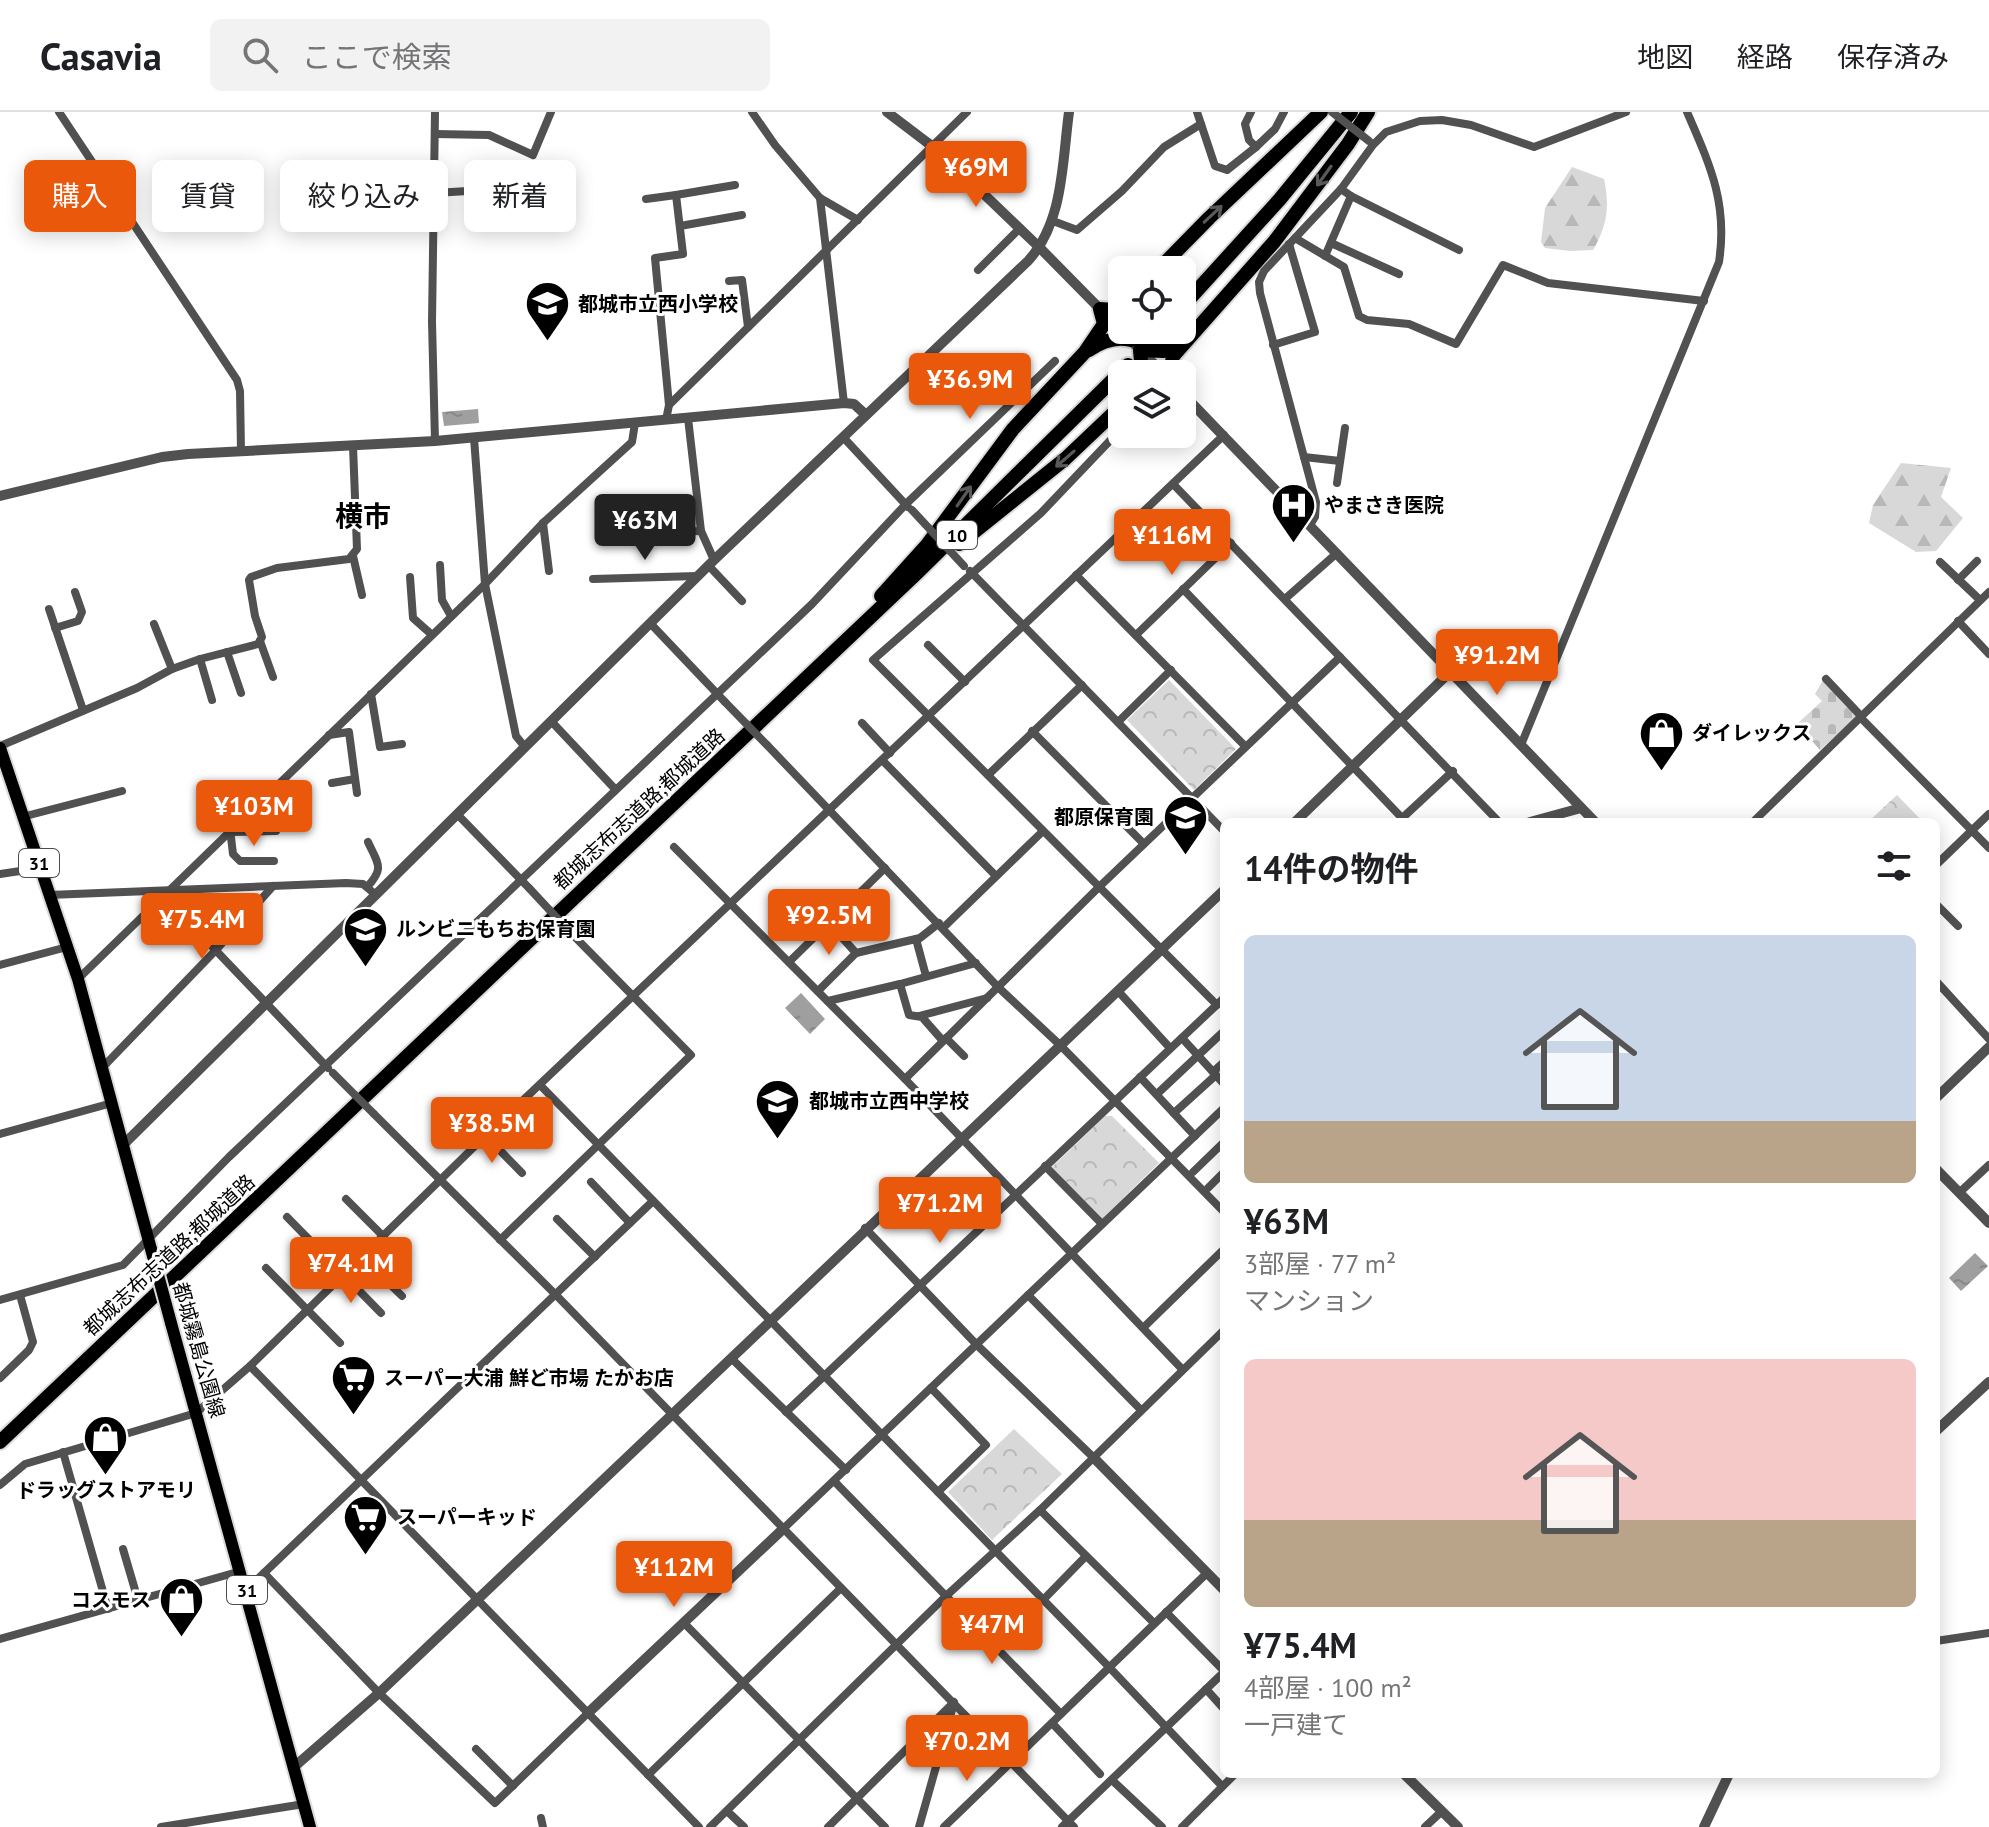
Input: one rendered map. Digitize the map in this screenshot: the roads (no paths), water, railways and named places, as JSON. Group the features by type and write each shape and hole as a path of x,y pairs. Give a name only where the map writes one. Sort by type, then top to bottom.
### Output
{"highway":[{"path":"1172,256 1321,112"},
{"path":"1196,292 1280,199 1351,112"},
{"path":"1196,329 1274,242 1348,144 1368,112"},
{"path":"782,701 927,545 1013,429 1085,352 1104,324 1100,309 1108,310"},
{"path":"1085,352 1108,340"},
{"path":"1145,344 1164,351 1183,344"},
{"path":"1172,360 1183,344"},
{"name":"都城志布志道路;都城道路","path":"0,1442 972,520 1108,385"},
{"path":"782,701 960,544 1065,459 1108,418"}],"main road":[{"name":"都城霧島公園線","path":"0,747 78,979 310,1827"}],"street":[{"path":"59,112 237,380 241,451"},
{"path":"435,112 435,160"},
{"path":"435,134 489,135 533,155 551,112"},
{"path":"752,112 775,145 820,198 858,220"},
{"path":"887,112 934,147 1108,316"},
{"path":"123,1145 697,576 1040,248 1053,221 1069,112"},
{"path":"1197,112 1215,166 1227,170 1275,129 1284,112"},
{"path":"1251,112 1245,124 1249,140 1256,147"},
{"path":"1332,112 1371,143"},
{"path":"1310,525 1317,509 1273,345 1259,282 1264,271 1341,189 1371,143 1386,132 1420,121 1442,120 1471,125 1534,147 1626,112"},
{"path":"1521,745 1719,262 1722,214 1719,191 1687,112"},
{"path":"669,405 934,147 963,113"},
{"path":"1053,221 1077,230 1122,191 1164,147 1201,124"},
{"path":"646,199 735,185"},
{"path":"1341,189 1459,250"},
{"path":"666,420 669,405 655,258 683,254 676,195"},
{"path":"1325,256 1351,196"},
{"path":"820,198 844,403"},
{"path":"680,226 742,215"},
{"path":"978,270 1020,228"},
{"path":"434,232 432,322 435,441"},
{"path":"1292,241 1344,267 1359,316 1367,320 1409,324 1456,344 1503,265 1548,283 1704,301"},
{"path":"1273,345 1315,332 1292,241"},
{"path":"1331,243 1399,274"},
{"path":"729,281 742,280 748,327"},
{"path":"1138,344 1153,360"},
{"path":"0,1300 123,1265 149,1244 326,1065 812,604 1055,361"},
{"path":"0,496 162,457 474,438 844,403 854,404 866,415"},
{"path":"1196,407 1591,818"},
{"path":"688,418 701,531 711,563 742,601"},
{"path":"78,979 485,584 543,523 632,442 635,423"},
{"path":"1337,483 1345,428"},
{"path":"0,1485 25,1464 196,1413 250,1366 486,1136 1224,435"},
{"path":"843,437 964,566 1220,827"},
{"path":"474,438 485,584 516,736 525,747"},
{"path":"1108,443 1041,513 873,660 1098,888 1162,950 1220,998"},
{"path":"273,677 260,641 262,637 249,580 277,568 353,556 357,549 353,446"},
{"path":"1304,457 1340,461"},
{"path":"1174,485 1495,818"},
{"path":"697,506 668,509 667,528 671,532 701,531"},
{"path":"543,523 549,571"},
{"path":"1136,635 1231,543"},
{"path":"1286,598 1337,553"},
{"path":"353,556 362,595"},
{"path":"1958,580 1977,561"},
{"path":"1940,562 1980,600"},
{"path":"440,565 442,600 451,616"},
{"path":"614,568 614,579"},
{"path":"1076,575 1245,746"},
{"path":"593,579 697,576"},
{"path":"410,577 413,618 431,634"},
{"path":"1183,589 1293,701 1398,818"},
{"path":"55,628 78,621 82,612 75,592"},
{"path":"1757,818 1989,592"},
{"path":"49,609 83,710"},
{"path":"1958,621 1989,654"},
{"path":"650,623 999,988 1220,1200"},
{"path":"154,624 172,669"},
{"path":"0,747 137,688 172,669 260,641"},
{"path":"928,645 965,682"},
{"path":"227,652 241,693"},
{"path":"905,1079 1190,798 1340,657"},
{"path":"200,659 212,700"},
{"path":"1118,722 1171,670"},
{"path":"1299,818 1449,673"},
{"path":"1826,679 1989,848"},
{"path":"988,775 1082,685"},
{"path":"371,694 380,747 402,744"},
{"path":"551,721 615,789"},
{"path":"862,723 890,753"},
{"path":"1032,731 1144,844"},
{"path":"328,735 349,732 357,793"},
{"path":"882,760 996,876"},
{"path":"1402,818 1453,771"},
{"path":"332,783 355,779"},
{"path":"22,817 122,791"},
{"path":"1545,818 1581,808"},
{"path":"457,814 691,1055 500,1240"},
{"path":"1940,861 1989,814"},
{"path":"231,831 276,831"},
{"path":"231,831 233,854 240,861 274,861"},
{"path":"818,991 856,953 916,939 941,926 1043,831"},
{"path":"367,887 378,875 379,868 368,842"},
{"path":"674,847 905,1079 1182,1369"},
{"path":"0,874 40,868"},
{"path":"789,962 885,868"},
{"path":"49,895 166,893 346,883 363,884 376,895"},
{"path":"102,1068 273,886"},
{"path":"166,893 215,951 333,1073 556,1295 1012,1761 1068,1825 1220,1676"},
{"path":"294,1767 379,1693 1220,894"},
{"path":"1940,908 1958,926"},
{"path":"829,923 856,953"},
{"path":"916,939 926,976"},
{"path":"0,965 67,947"},
{"path":"828,1001 976,963"},
{"path":"900,984 909,1015 922,1017 964,1056"},
{"path":"1940,985 1989,1039"},
{"path":"1118,991 1170,1048"},
{"path":"918,1016 989,997"},
{"path":"786,1412 1220,1002"},
{"path":"1157,1094 1220,1035"},
{"path":"1182,1038 1220,1080"},
{"path":"1940,1094 1989,1047"},
{"path":"1174,1113 1220,1066"},
{"path":"1140,1077 1195,1136"},
{"path":"540,1085 768,1321 883,1434 1222,1786"},
{"path":"0,1134 112,1103"},
{"path":"264,1573 379,1693 495,1803 1102,1224 1176,1158 1195,1136 1220,1117"},
{"path":"486,1136 522,1173"},
{"path":"1193,1172 1220,1146"},
{"path":"1176,1158 1220,1208"},
{"path":"1960,1192 1989,1165"},
{"path":"1045,1166 1102,1224"},
{"path":"1940,1173 1989,1223"},
{"path":"1208,1188 1220,1176"},
{"path":"591,1182 630,1223"},
{"path":"346,1199 384,1237"},
{"path":"246,1590 653,1201"},
{"path":"287,1217 381,1313"},
{"path":"557,1219 595,1257"},
{"path":"865,1228 977,1345 1220,1586"},
{"path":"1144,1327 1220,1253"},
{"path":"362,1257 402,1296"},
{"path":"266,1268 340,1343"},
{"path":"0,1378 29,1350 33,1342 20,1295"},
{"path":"1028,1295 1141,1410"},
{"path":"710,1827 1220,1334"},
{"path":"731,1358 846,1470"},
{"path":"250,1366 699,1827"},
{"path":"1940,1427 1989,1382"},
{"path":"931,1388 986,1445 938,1492"},
{"path":"63,1452 108,1609"},
{"path":"834,1481 1061,1714"},
{"path":"1040,1510 1154,1623"},
{"path":"123,1549 138,1600"},
{"path":"1043,1600 1086,1556"},
{"path":"0,1639 241,1571"},
{"path":"944,1827 1207,1573"},
{"path":"648,1775 841,1588"},
{"path":"1166,1612 1220,1668"},
{"path":"684,1623 885,1827"},
{"path":"1940,1640 1989,1633"},
{"path":"1206,1689 1220,1705"},
{"path":"828,1827 954,1702"},
{"path":"919,1827 954,1702"},
{"path":"1052,1723 1100,1774"},
{"path":"476,1749 513,1786"},
{"path":"1182,1827 1231,1778"},
{"path":"1408,1778 1458,1827"},
{"path":"1704,1827 1727,1778"},
{"path":"1113,1781 1162,1827"},
{"path":"161,1827 304,1804"},
{"path":"727,1811 744,1827"},
{"path":"1425,1827 1441,1812"}],"water":[{"path":"478,409 479,423 444,426 442,412"},
{"path":"801,993 825,1019 810,1034 785,1008"},
{"path":"1975,1253 1988,1266 1961,1291 1949,1278"}],"place":[{"name":"都城市立西小学校","path":"547,343"},
{"name":"やまさき医院","path":"1293,544"},
{"name":"ダイレックス","path":"1661,772"},
{"name":"都原保育園","path":"1185,856"},
{"name":"ルンビニもちお保育園","path":"365,968"},
{"name":"都城市立西中学校","path":"778,1140"},
{"name":"スーパー大浦 鮮ど市場 たかお店","path":"353,1417"},
{"name":"ドラッグストアモリ","path":"106,1477"},
{"name":"スーパーキッド","path":"366,1556"},
{"name":"コスモス","path":"182,1639"}],"district":[{"name":"横市","path":"363,515"}]}
